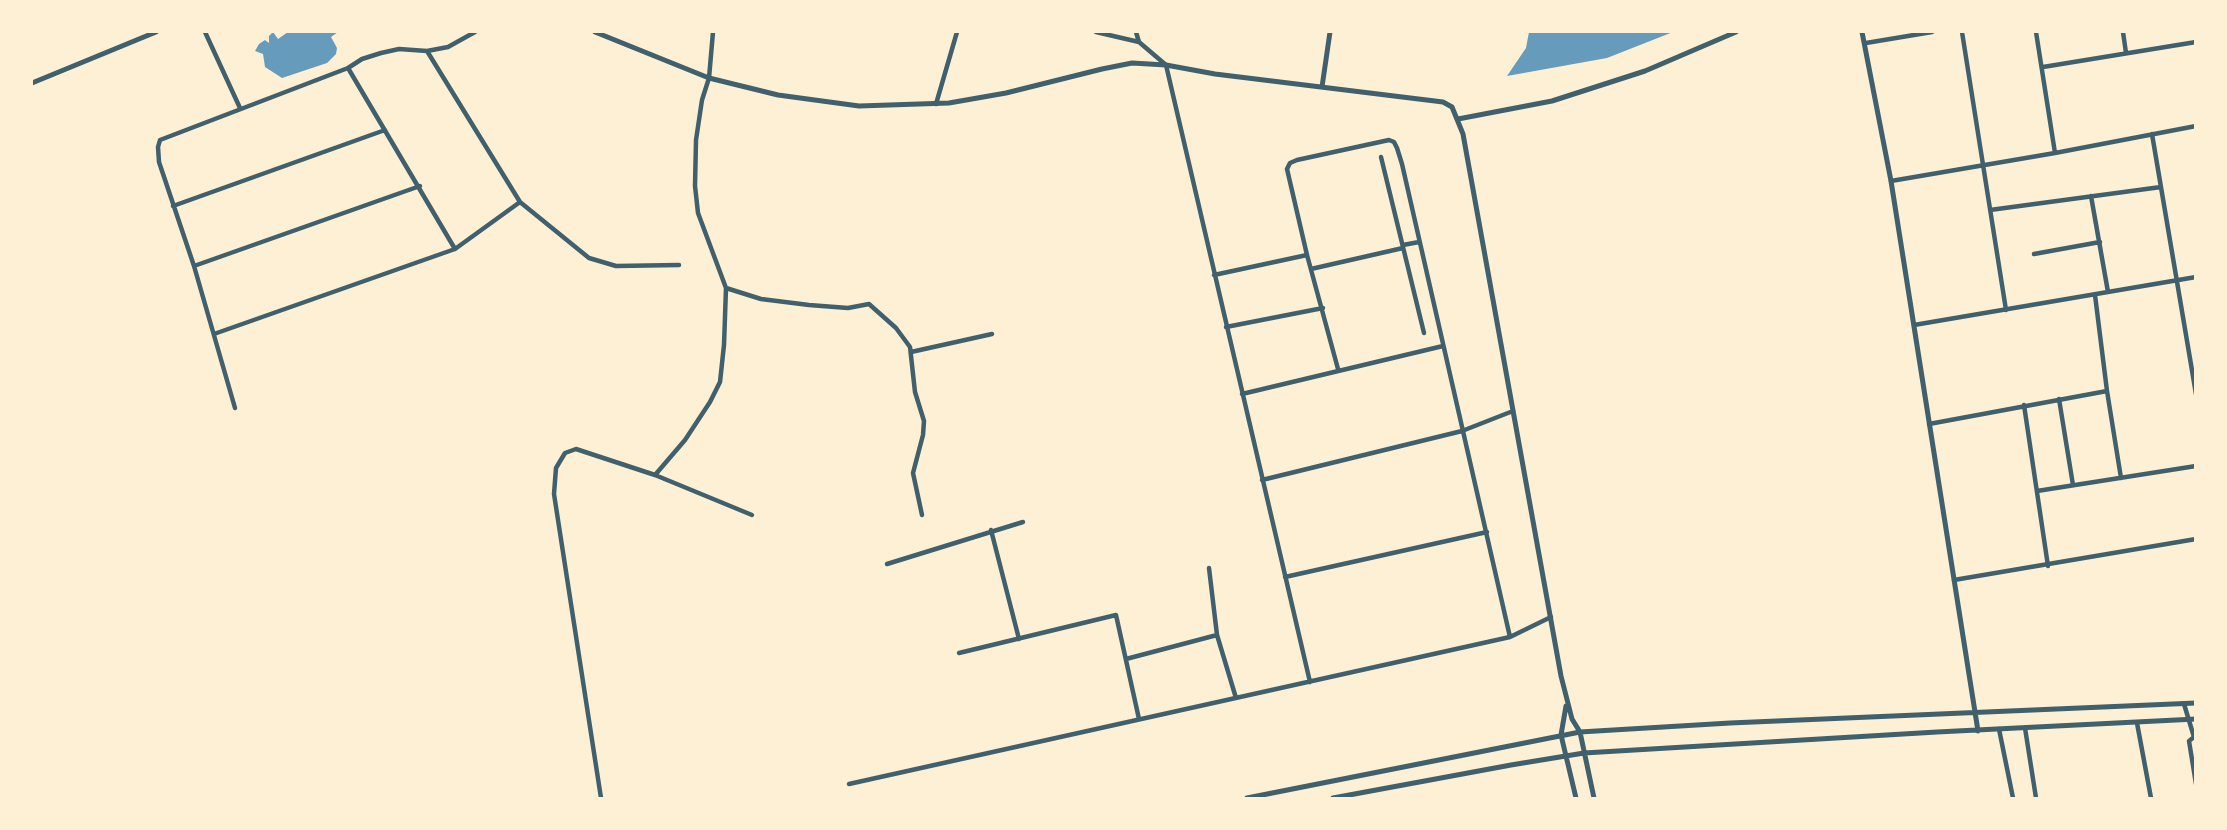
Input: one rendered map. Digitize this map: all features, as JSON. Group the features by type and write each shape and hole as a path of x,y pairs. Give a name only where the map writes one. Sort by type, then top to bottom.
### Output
{"street":[{"path":"32,83 156,32"},
{"path":"205,32 240,108"},
{"path":"235,408 194,266 159,162 160,140 348,68 381,52 399,49 427,51 448,47 475,32"},
{"path":"596,32 709,78 778,95 833,104 886,107 936,104 1006,93 1132,63 1166,65 1443,102 1452,107 1463,134 1567,703 1580,732 1594,799"},
{"path":"655,475 685,440 720,382 726,288 698,213 695,186 696,140 702,100 709,78 713,32"},
{"path":"936,104 957,32"},
{"path":"1096,32 1139,42 1166,65 1310,682"},
{"path":"1136,32 1139,42"},
{"path":"1322,87 1330,32"},
{"path":"1458,119 1552,102 1645,71 1736,32"},
{"path":"1862,32 1891,181 1978,731"},
{"path":"1866,43 1912,33 1932,32"},
{"path":"1962,32 2006,310"},
{"path":"2036,32 2056,153"},
{"path":"2123,32 2126,53"},
{"path":"2043,67 2196,42"},
{"path":"427,51 520,202 589,258 616,266 679,265"},
{"path":"348,68 455,249"},
{"path":"1891,181 2196,126"},
{"path":"173,206 386,130"},
{"path":"2152,134 2196,394"},
{"path":"1338,369 1287,169 1290,163 1382,141 1394,142 1510,637"},
{"path":"1381,157 1424,333"},
{"path":"194,266 420,186"},
{"path":"1990,210 2161,187"},
{"path":"2091,196 2108,292"},
{"path":"214,334 455,249 520,202"},
{"path":"1311,269 1419,242"},
{"path":"2034,254 2100,242"},
{"path":"1214,275 1307,255"},
{"path":"1914,325 2196,277"},
{"path":"726,288 761,299 809,305 848,308 869,304 896,327 911,352 915,392 924,421 913,473 922,515"},
{"path":"2095,295 2121,478"},
{"path":"1226,327 1323,308"},
{"path":"911,352 992,334"},
{"path":"1242,394 1443,346"},
{"path":"1929,424 2107,391"},
{"path":"2059,399 2073,485"},
{"path":"2024,405 2048,566"},
{"path":"1262,480 1462,431 1513,411"},
{"path":"601,799 554,494 556,468 565,453 576,449 655,475 752,515"},
{"path":"2037,491 2196,466"},
{"path":"887,564 1023,522"},
{"path":"991,530 1019,639"},
{"path":"1285,577 1487,533"},
{"path":"1954,580 2196,539"},
{"path":"1209,568 1217,635 1236,698"},
{"path":"959,653 1116,615 1139,719"},
{"path":"849,784 1510,637 1551,617"},
{"path":"1126,659 1217,635"},
{"path":"1567,703 1561,735 1576,799"},
{"path":"1247,799 1580,732 2196,703"},
{"path":"2184,704 2192,719 2195,737 2189,741 2196,784"},
{"path":"1333,799 1584,753 2192,719"},
{"path":"2137,723 2151,799"},
{"path":"2025,728 2036,799"},
{"path":"1999,729 2013,799"}],"water":[{"path":"273,32 278,39 288,32 338,32 331,37 337,48 336,54 327,63 282,78 265,67 263,54 255,51 265,40 269,43 269,36"},
{"path":"1529,32 1673,32 1607,58 1507,76 1526,48"}]}
